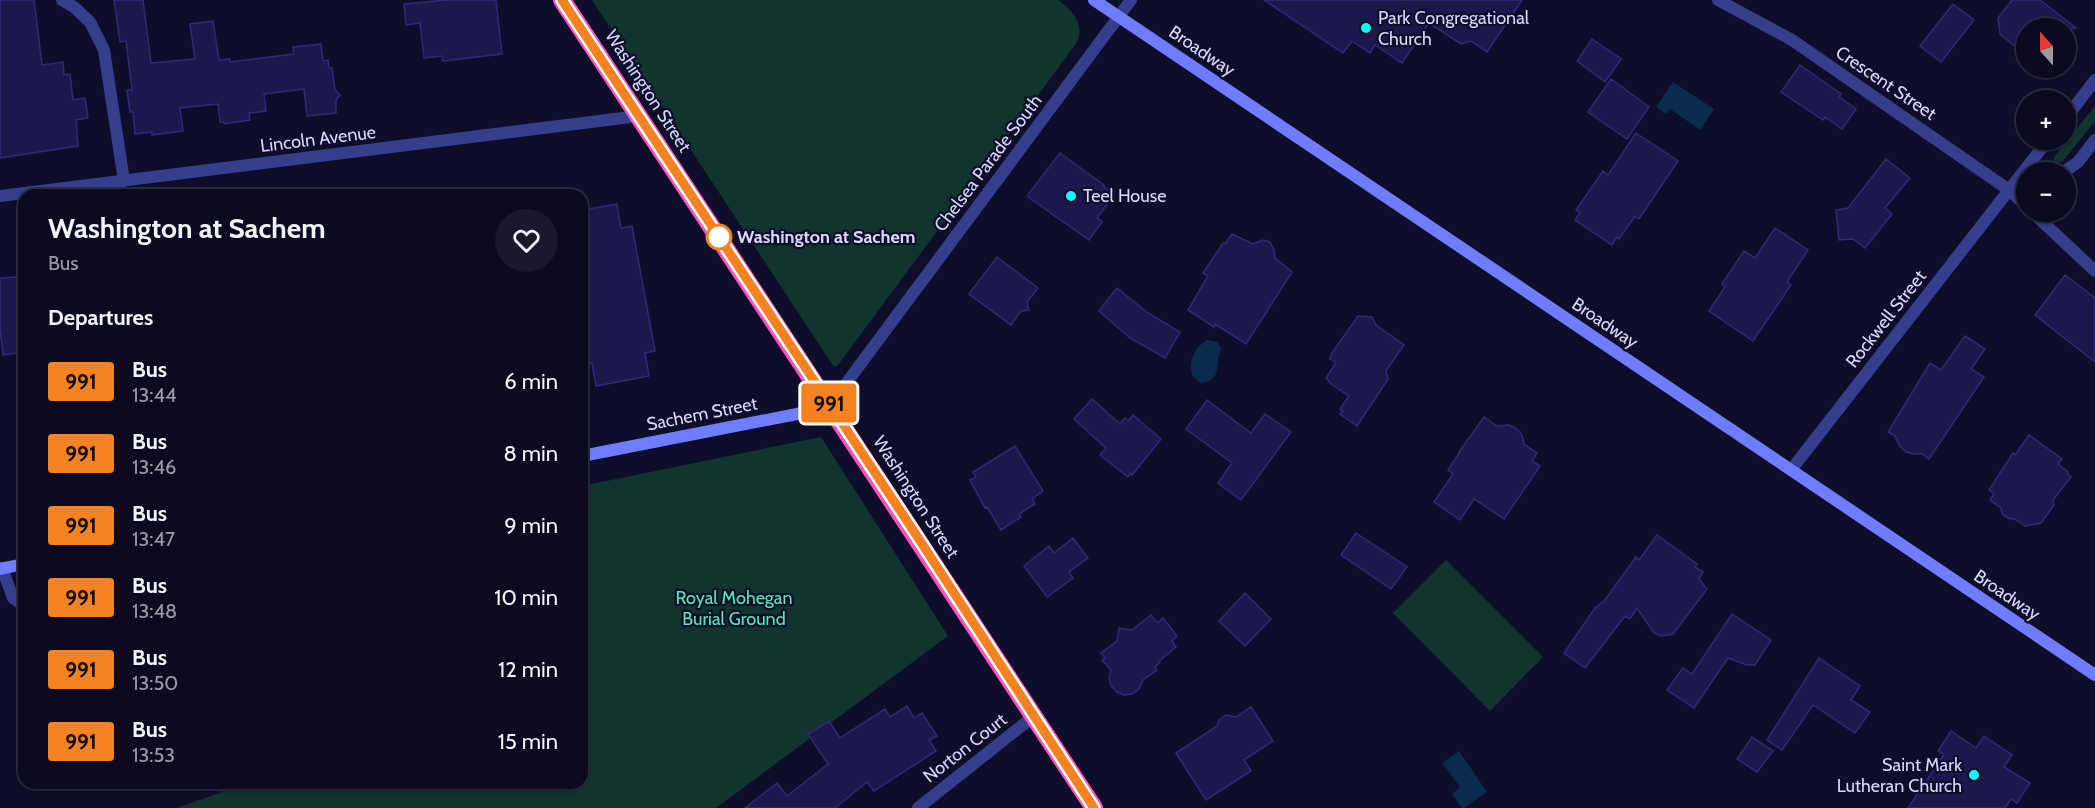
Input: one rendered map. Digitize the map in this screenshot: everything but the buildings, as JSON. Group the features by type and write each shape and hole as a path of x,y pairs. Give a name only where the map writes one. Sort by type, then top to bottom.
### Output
{"highway":[{"name":"Washington Street","path":"562,0 1094,808"}],"main road":[{"name":"Broadway","path":"1094,0 2095,675"},
{"name":"Sachem Street","path":"588,455 802,413 828,402"},
{"path":"1,569 18,565"}],"street":[{"path":"62,0 74,7 90,22 104,50 124,181"},
{"name":"Chelsea Parade South","path":"828,402 846,384 1131,0"},
{"name":"Crescent Street","path":"1718,0 1792,40 2016,197"},
{"path":"2076,105 2095,80"},
{"name":"Lincoln Avenue","path":"58,189 639,116"},
{"path":"2076,163 2095,140"},
{"name":"Rockwell Street","path":"1791,470 2040,150"},
{"path":"2009,190 2016,188"},
{"name":"Lincoln Avenue","path":"0,196 18,194"},
{"path":"2043,222 2095,271"},
{"path":"1,569 13,598 18,602"},
{"name":"Norton Court","path":"918,808 1034,716"}],"green space":[{"path":"592,0 1058,0 1073,14 1080,32 1075,45 838,365 834,367"},
{"path":"2095,106 2095,121 2076,145 2076,130"},
{"path":"2060,150 2072,150 2060,162 2055,162 2054,157"},
{"name":"Royal Mohegan Burial Ground","path":"821,437 948,636 716,808 177,808 225,789 588,789 588,485"},
{"path":"1446,560 1543,657 1490,711 1393,613"}],"water":[{"path":"1673,82 1714,109 1700,130 1670,109 1666,114 1656,107"},
{"path":"1207,340 1218,342 1221,349 1215,375 1212,379 1201,383 1193,377 1191,361 1195,352"},
{"path":"1459,751 1487,792 1464,808 1452,794 1460,787 1442,763"}],"bus line":[{"name":"991","path":"562,0 1094,808"}],"place":[{"name":"Park Congregational Church","path":"1366,28"},
{"name":"Teel House","path":"1071,196"},
{"name":"Washington at Sachem","path":"719,237"},
{"name":"Saint Mark Lutheran Church","path":"1974,775"}]}
